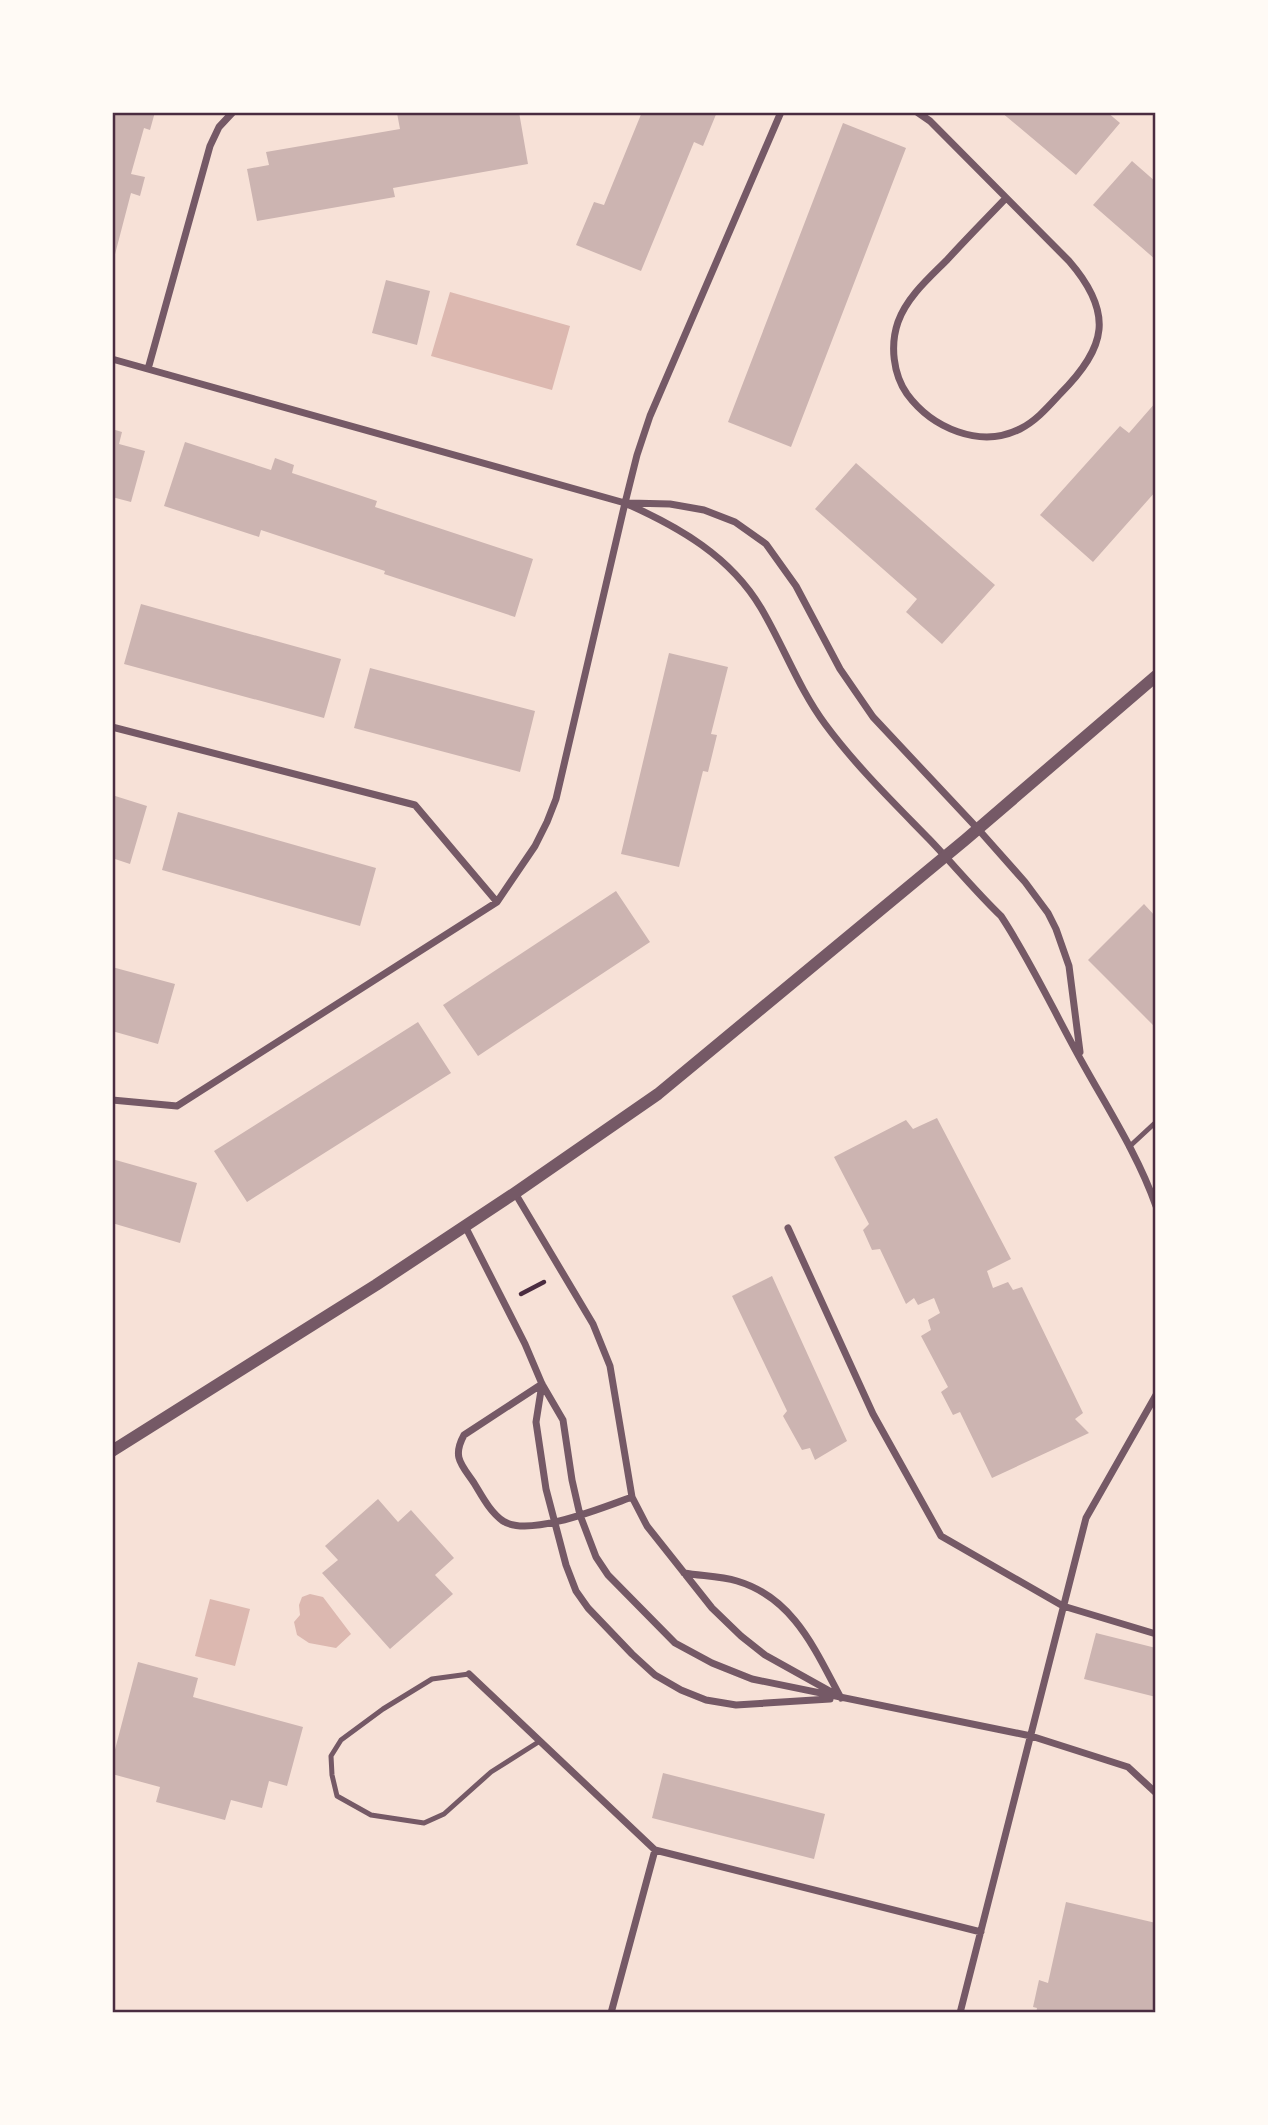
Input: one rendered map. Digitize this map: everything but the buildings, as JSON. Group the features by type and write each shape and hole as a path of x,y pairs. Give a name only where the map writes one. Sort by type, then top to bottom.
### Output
{"street":[{"path":"148,369 210,146 219,127 233,112"},
{"path":"112,1100 177,1106 497,902 534,846 556,799 637,455 650,416 781,112"},
{"path":"917,112 930,121 1006,198 1086,280 1097,308 1099,331 1096,345 1077,377 1033,421 1019,430 982,437 946,428 912,401 902,386 895,365 894,346 898,323 909,300 1006,198"},
{"path":"112,359 625,503 702,544 743,583 760,607 818,714 859,765 1001,916 1045,990 1129,1147 1156,1206"},
{"path":"625,503 670,503 704,510 735,522 766,544 796,586 840,669 873,717 1031,890 1056,929 1069,966 1081,1060"},
{"path":"112,1451 376,1285 658,1094 978,829 1156,676"},
{"path":"112,727 415,805 497,902"},
{"path":"515,1193 593,1324 610,1366 632,1497 647,1526 712,1608 741,1636 765,1655 841,1698"},
{"path":"465,1226 525,1344 542,1384 563,1420 580,1514 596,1557 608,1575 675,1643 712,1663 752,1679 1031,1735 1128,1767 1156,1793"},
{"path":"788,1228 873,1414 940,1536 1063,1606 1156,1634"},
{"path":"542,1384 464,1435 458,1447 458,1459 495,1514 505,1522 520,1527 554,1522 632,1497"},
{"path":"542,1384 536,1422 546,1489 571,1578 588,1608 655,1675 706,1700 736,1705 841,1698"},
{"path":"960,2013 1086,1518 1156,1395"},
{"path":"683,1573 736,1581 769,1594 809,1639 841,1698"},
{"path":"468,1674 654,1850 981,1932"},
{"path":"611,2013 654,1850"}],"lane":[{"path":"1129,1147 1156,1122"},
{"path":"468,1674 432,1679 383,1709 341,1740 331,1756 337,1796 371,1815 424,1823 444,1814 491,1772 540,1741"}],"path":[{"path":"517,1296 547,1280"}],"shaded area":[{"path":"450,292 570,326 552,390 431,356"},
{"path":"310,1594 323,1597 351,1634 336,1648 309,1643 297,1635 294,1622 300,1615 299,1605 302,1597"},
{"path":"210,1599 250,1609 235,1666 195,1656"}]}
